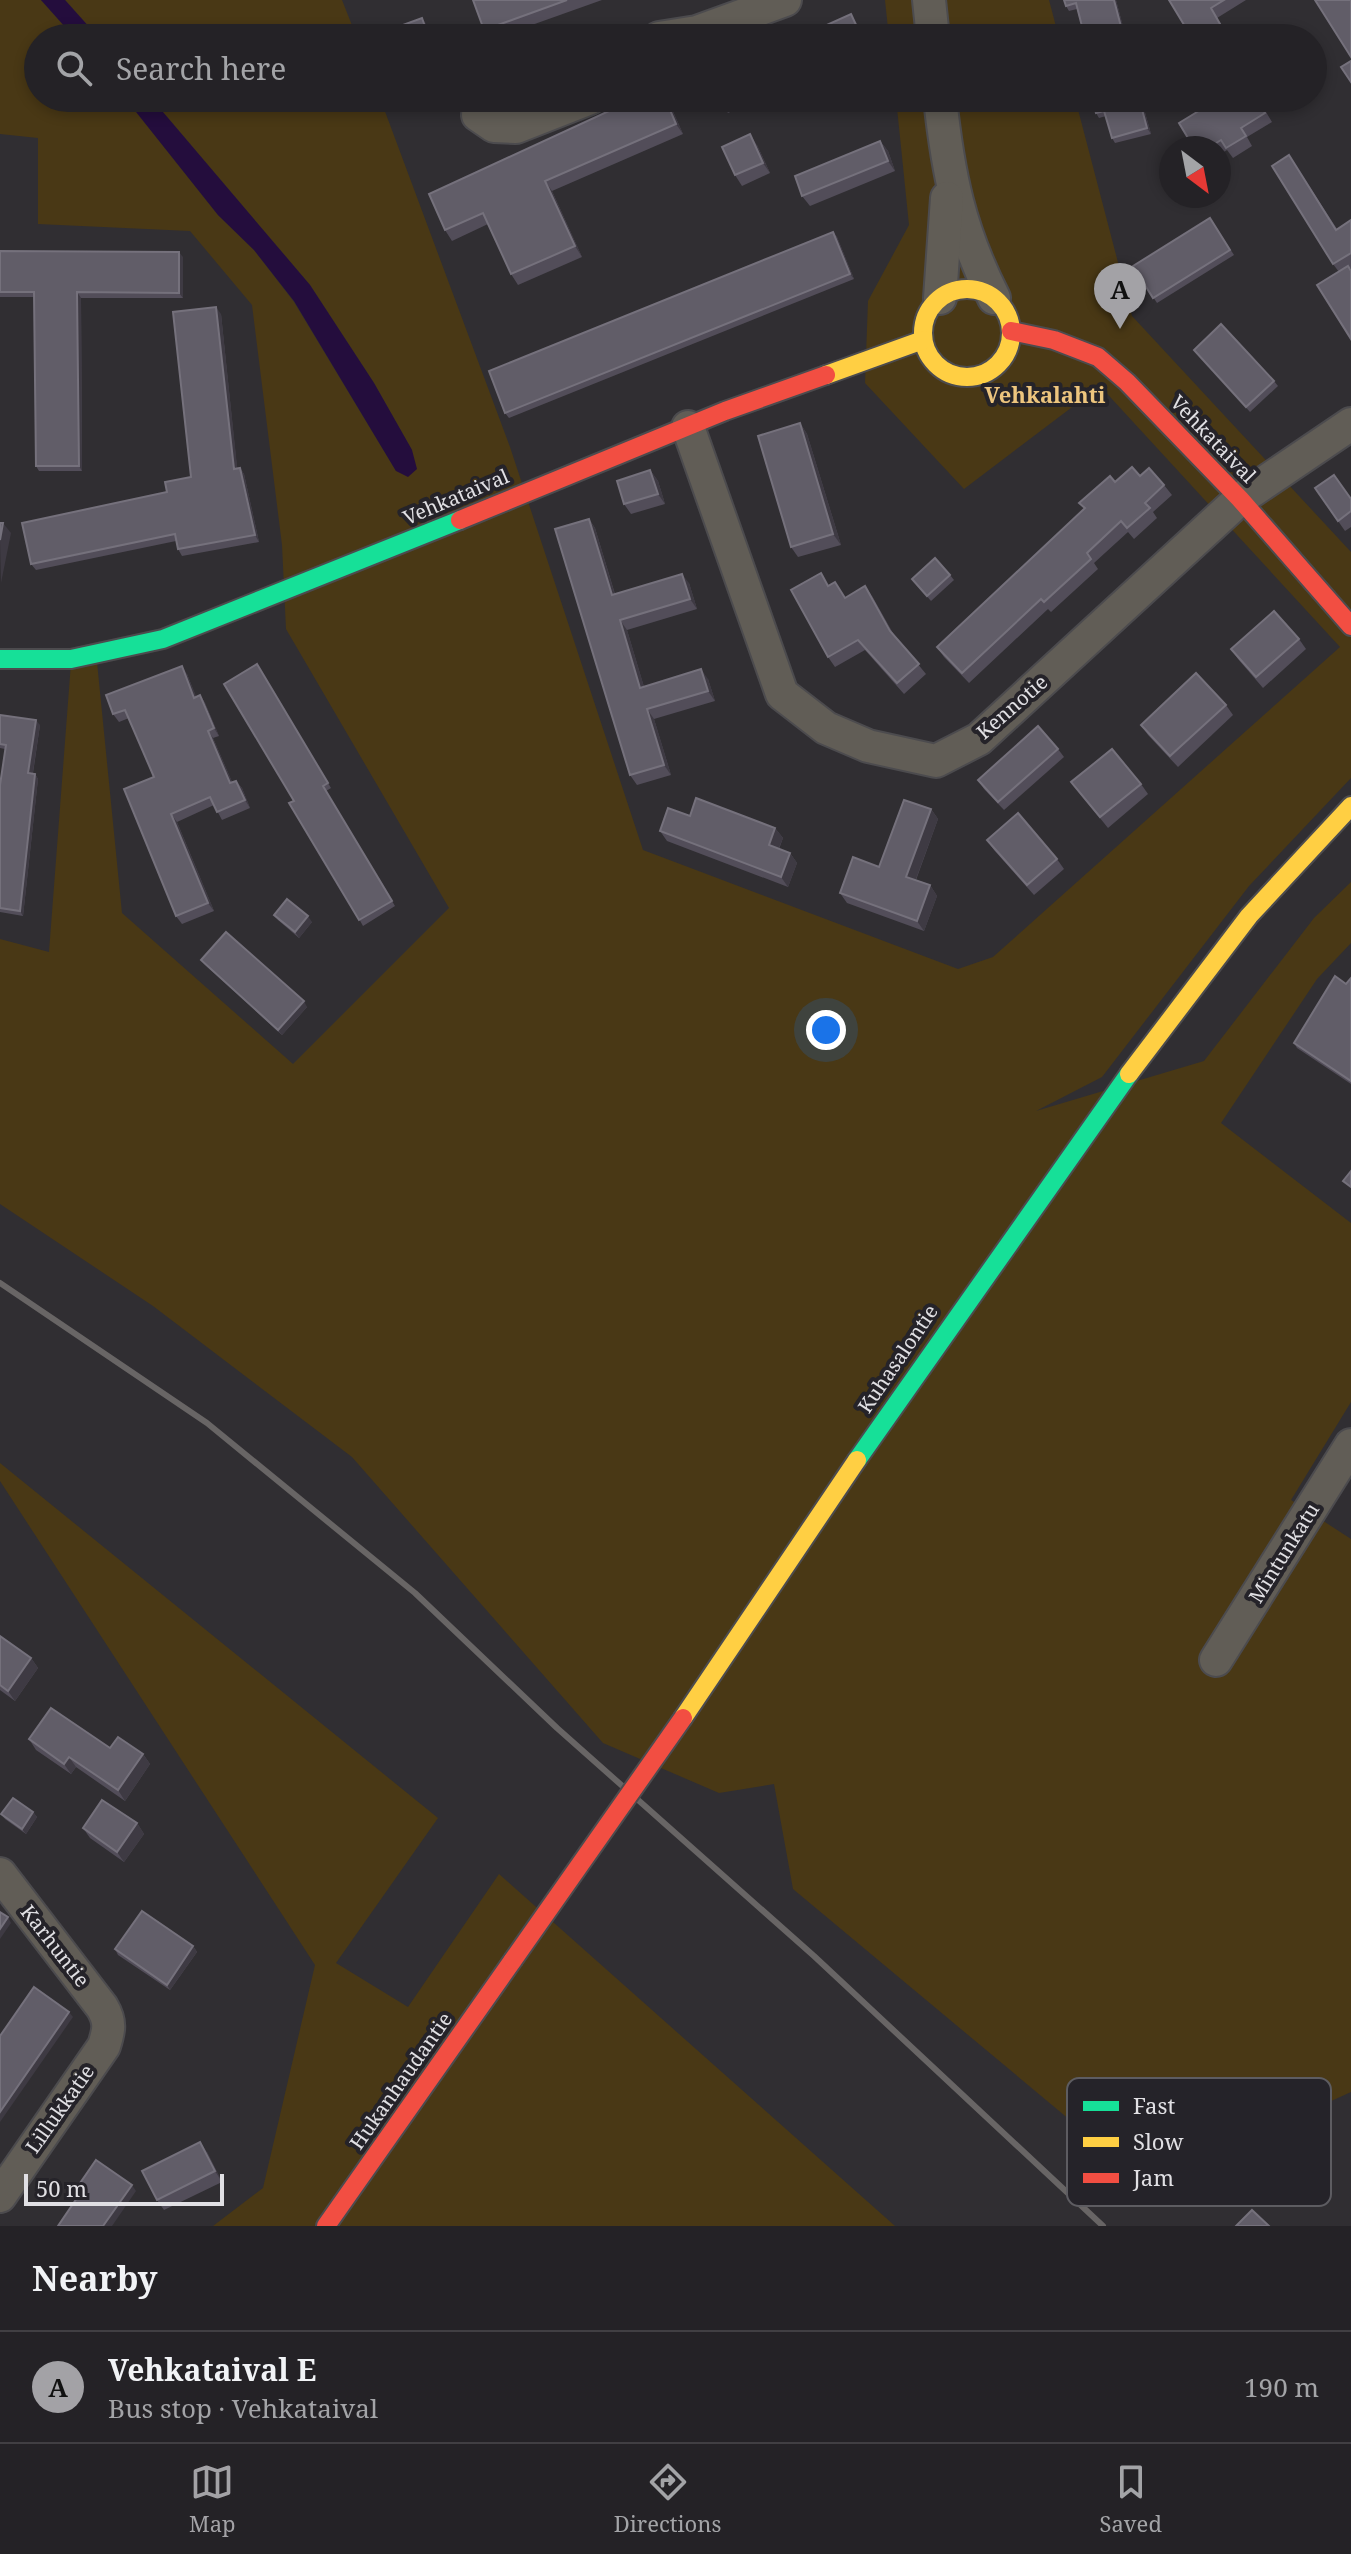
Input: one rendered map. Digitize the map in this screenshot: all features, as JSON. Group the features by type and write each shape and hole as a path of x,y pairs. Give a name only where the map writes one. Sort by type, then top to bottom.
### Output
{"main road":[{"path":"957,290 976,290 994,298 1006,312 1011,331 1009,347 1000,362 987,373 971,377 954,376 939,368 928,356 923,340 929,309 940,298 957,290"},
{"name":"Vehkataival","path":"1011,331 1054,340 1098,357 1127,382 1240,499 1351,626"},
{"name":"Vehkataival","path":"0,659 33,662 120,654 173,636 222,619 688,427 861,359 923,340"},
{"name":"Kuhasalontie","path":"513,1960 683,1718 1007,1239 1218,952 1277,881 1351,806"},
{"name":"Hukanhaudantie","path":"326,2226 513,1960"}],"street":[{"path":"721,24 785,0"},
{"path":"929,0 932,24"},
{"path":"479,112 478,115 494,126 516,127 554,112"},
{"path":"942,112 949,179 972,256 994,298"},
{"path":"940,298 949,179"},
{"name":"Kennotie","path":"688,427 782,694 826,728 854,740 936,761 979,739 1240,499 1351,424"},
{"name":"Mintunkatu","path":"1216,1660 1342,1481 1351,1445"},
{"name":"Karhuntie","path":"0,1874 108,2018"},
{"name":"Lillukkatie","path":"0,2196 104,2046 108,2018"}],"shaded area":[{"path":"0,0 41,0 62,24 24,24 24,112 136,112 218,215 254,250 294,302 396,471 412,450 374,383 310,285 163,112 385,112 510,447 643,850 958,969 993,957 1340,647 1100,386 964,489 865,383 868,301 909,225 897,112 1079,112 1132,316 1351,552 1351,778 1249,886 1102,1077 1036,1111 1204,1061 1314,918 1351,882 1351,943 1317,979 1221,1123 1351,1223 1351,1402 1291,1500 1351,1539 1351,2092 1331,2101 1331,2078 1067,2078 1067,2117 793,1889 774,1784 719,1793 603,1743 352,1457 153,1306 0,1204 0,939 49,952 71,663 97,662 122,913 293,1064 449,908 286,629 282,545 252,305 190,231 38,224 38,138 0,134"},
{"path":"41,0 65,0 86,24 62,24"},
{"path":"65,0 342,0 351,24 86,24"},
{"path":"885,0 1049,0 1055,24 888,24"},
{"path":"136,112 163,112 310,285 374,383 412,450 417,469 408,477 396,471 294,301 254,250 218,215"},
{"path":"0,1463 438,1818 336,1963 408,2007 499,1874 895,2226 213,2226 263,2188 315,1965 0,1481"}],"building":[{"path":"473,0 567,0 501,24 482,24"},
{"path":"1064,0 1114,0 1120,24 1081,24 1076,3 1066,6"},
{"path":"1169,0 1224,0 1211,8 1220,24 1184,24"},
{"path":"1315,0 1351,0 1351,57"},
{"path":"851,14 856,24 829,24"},
{"path":"422,18 424,24 406,24"},
{"path":"1351,61 1351,82 1341,67"},
{"path":"607,112 671,112 676,124 545,181 575,246 511,274 483,213 445,230 429,194"},
{"path":"1104,112 1143,112 1147,128 1112,138"},
{"path":"1197,112 1265,113 1241,128 1246,136 1231,145 1231,136 1187,136 1179,123"},
{"path":"750,134 763,163 735,175 722,147"},
{"path":"880,141 888,161 802,196 795,176"},
{"path":"1289,155 1336,230 1351,220 1351,253 1333,264 1272,166"},
{"path":"1210,218 1230,250 1153,298 1133,266"},
{"path":"833,232 850,274 505,413 489,371"},
{"path":"0,251 179,252 179,293 77,292 79,466 36,466 34,292 0,292"},
{"path":"1348,266 1351,271 1351,339 1317,285"},
{"path":"216,307 234,469 240,468 255,535 178,549 175,534 31,564 22,523 167,492 165,482 191,477 173,312"},
{"path":"1221,324 1274,381 1246,407 1194,350"},
{"path":"800,423 833,534 791,547 758,436"},
{"path":"1132,467 1140,476 1149,468 1164,485 1145,503 1150,508 1127,528 1121,521 1087,553 1091,559 1044,602 1041,599 962,673 937,647 1085,508 1079,503 1110,476 1115,482"},
{"path":"650,470 658,494 624,504 617,481"},
{"path":"1334,475 1351,499 1351,511 1338,521 1315,488"},
{"path":"589,519 612,595 682,574 690,599 620,620 640,688 701,669 708,691 647,709 664,765 630,775 555,529"},
{"path":"935,558 950,575 927,596 912,579"},
{"path":"821,573 828,586 835,582 845,598 865,586 890,631 919,664 897,683 858,640 828,657 791,590"},
{"path":"1274,611 1299,639 1256,677 1231,649"},
{"path":"257,664 328,783 323,786 392,901 359,920 289,803 294,801 224,684"},
{"path":"182,666 194,698 200,695 214,728 208,731 230,783 236,781 245,800 217,812 210,797 171,814 208,903 176,916 124,789 154,777 125,710 113,714 106,695"},
{"path":"1196,673 1226,705 1170,756 1141,725"},
{"path":"0,715 36,720 28,773 35,774 20,911 0,908 0,785 6,745 0,744"},
{"path":"1038,726 1058,749 998,802 978,780"},
{"path":"1112,749 1141,784 1100,817 1071,782"},
{"path":"696,798 775,828 769,845 790,853 781,877 660,831 668,808 690,816"},
{"path":"904,800 931,809 906,877 930,885 917,921 840,893 853,857 879,867"},
{"path":"1018,813 1057,859 1027,885 987,840"},
{"path":"287,899 308,916 295,932 274,915"},
{"path":"226,932 304,1001 278,1030 201,960"},
{"path":"1335,976 1346,984 1351,978 1351,1081 1294,1043"},
{"path":"1351,1171 1351,1187 1343,1181"},
{"path":"0,1636 31,1658 8,1691 0,1685"},
{"path":"51,1708 110,1748 118,1737 143,1754 118,1790 69,1757 64,1764 29,1739"},
{"path":"13,1798 33,1812 22,1829 1,1814"},
{"path":"102,1800 137,1823 117,1852 83,1828"},
{"path":"142,1911 193,1946 167,1985 115,1949"},
{"path":"0,1912 8,1917 0,1929"},
{"path":"34,1987 69,2012 0,2112 0,2036"},
{"path":"200,2142 215,2171 157,2200 142,2171"},
{"path":"96,2160 132,2185 103,2226 58,2226 81,2192 76,2189"},
{"path":"1252,2210 1269,2226 1236,2226"}],"railway":[{"path":"0,1283 207,1423 415,1593 557,1728 814,1956 1067,2192"},
{"path":"1082,2206 1103,2226"}],"traffic: fast":[{"path":"0,659 71,659 163,639 460,520"},
{"path":"857,1460 1129,1074"}],"traffic: slow":[{"path":"967,289 984,292 998,302 1008,316 1011,333 1008,350 998,364 984,374 967,377 950,374 936,364 926,350 923,333 926,316 936,302 950,292 967,289"},
{"path":"826,375 923,340"},
{"path":"1129,1074 1249,916 1351,806"},
{"path":"683,1718 857,1460"}],"traffic: jam":[{"path":"1011,331 1054,340 1098,357 1127,382 1240,499 1351,626"},
{"path":"460,520 725,411 826,375"},
{"path":"513,1960 683,1718"},
{"path":"326,2226 513,1960"}],"place":[{"name":"Vehkataival E","path":"1120,329"}],"district":[{"name":"Vehkalahti","path":"1045,395"}]}
